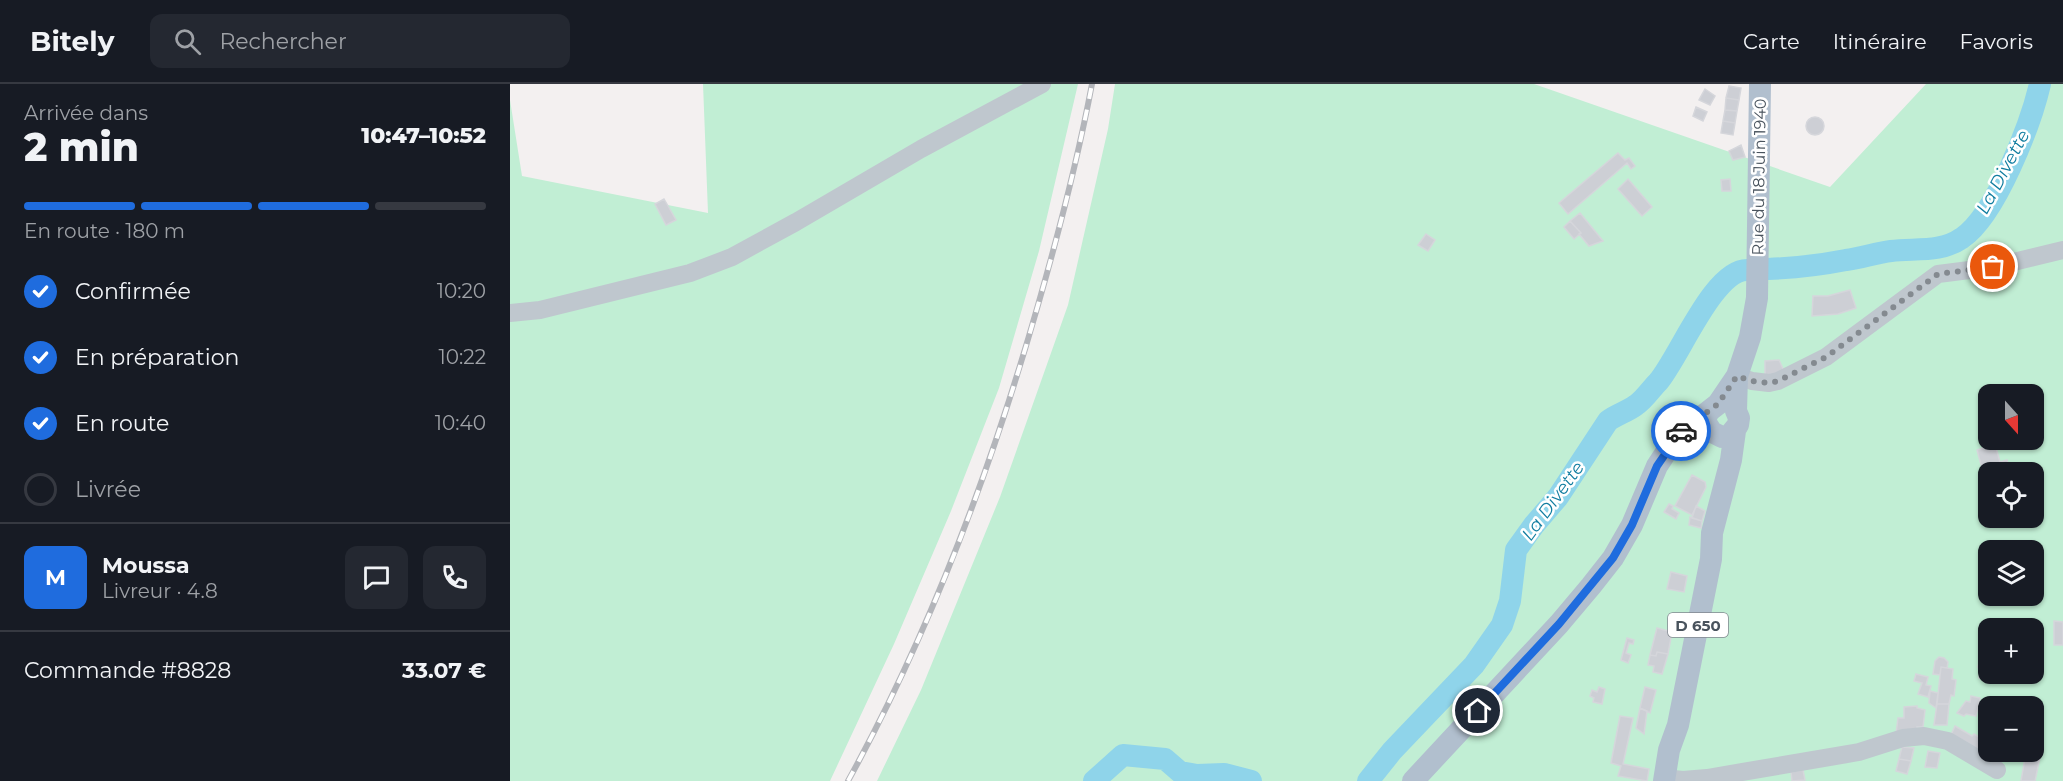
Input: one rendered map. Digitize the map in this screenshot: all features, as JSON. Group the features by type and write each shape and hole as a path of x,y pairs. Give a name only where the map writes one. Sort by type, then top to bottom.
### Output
{"main road":[{"name":"Rue du 18 Juin 1940","path":"1413,781 1551,633 1613,558 1632,525 1657,466 1678,434 1722,421 1750,337 1756,298 1760,84"},
{"name":"D 650","path":"1664,779 1669,750 1678,725 1711,559 1712,533 1729,468 1722,421"}],"street":[{"path":"510,313 540,310 690,273 732,257 921,149 1042,84"},
{"path":"1737,376 1769,383 1778,381 1826,357 1938,274 1993,267 2063,250"},
{"path":"1664,779 1707,778 1859,752 1903,738 1924,736 1948,741 1997,770"}],"green space":[{"path":"703,84 1078,84 1039,251 999,388 951,511 894,644 830,781 510,781 510,100 522,176 708,213"},
{"path":"1115,84 1534,84 1830,187 1926,84 2063,84 2063,781 877,781 921,690 1000,497 1068,305 1108,129"}],"building":[{"path":"1729,86 1741,88 1739,100 1726,98"},
{"path":"1705,89 1715,96 1710,105 1699,100"},
{"path":"1726,98 1739,100 1737,111 1725,110"},
{"path":"1696,107 1707,112 1703,121 1693,116"},
{"path":"1725,110 1737,111 1735,123 1723,121"},
{"path":"1815,117 1823,122 1824,126 1819,134 1815,135 1807,130 1806,126 1811,118"},
{"path":"1723,121 1735,123 1733,135 1721,133"},
{"path":"1741,145 1745,157 1733,160 1729,151"},
{"path":"1618,153 1625,160 1629,158 1635,166 1631,169 1627,163 1568,214 1559,203"},
{"path":"1628,179 1652,207 1642,216 1618,189"},
{"path":"1730,179 1731,191 1722,191 1721,180"},
{"path":"664,199 676,220 666,225 655,204"},
{"path":"1580,213 1603,241 1589,246 1579,234 1581,233 1570,221"},
{"path":"1570,221 1581,233 1574,239 1564,227"},
{"path":"1426,234 1435,240 1428,251 1418,245"},
{"path":"1850,290 1856,308 1838,314 1812,316 1813,296 1828,296"},
{"path":"1779,360 1785,373 1765,375 1765,361"},
{"path":"1977,450 1997,450 2000,462 1980,462"},
{"path":"1692,475 1705,482 1706,487 1692,515 1675,506"},
{"path":"1669,504 1679,513 1676,519 1664,512"},
{"path":"1696,506 1705,511 1702,521 1692,518"},
{"path":"1690,517 1702,521 1701,528 1689,525"},
{"path":"1671,572 1687,576 1684,592 1667,589"},
{"path":"2054,621 2063,622 2063,645 2054,645"},
{"path":"1657,628 1672,632 1668,654 1657,652 1656,656 1650,655"},
{"path":"1627,638 1634,640 1633,644 1629,643 1626,653 1631,655 1628,663 1621,660"},
{"path":"1657,652 1668,654 1662,674 1653,672 1654,666 1648,665 1650,655 1656,656"},
{"path":"1939,657 1948,662 1947,668 1941,667 1940,675 1933,674 1935,661"},
{"path":"1941,667 1953,669 1952,679 1956,680 1954,696 1951,695 1949,704 1937,704"},
{"path":"1916,674 1928,677 1926,685 1931,686 1928,697 1918,694 1922,683 1914,681"},
{"path":"1599,687 1605,689 1602,704 1593,702 1594,698 1590,696 1592,690 1597,692"},
{"path":"1645,687 1656,690 1650,713 1640,708"},
{"path":"1930,691 1938,693 1936,708 1929,703"},
{"path":"1971,696 1978,698 1976,716 1966,714 1964,716 1957,713 1966,701 1970,702"},
{"path":"1937,704 1949,704 1947,725 1934,725"},
{"path":"1917,706 1925,710 1923,727 1917,727 1918,734 1896,734 1898,718 1904,718 1904,707"},
{"path":"1640,708 1647,711 1644,734 1636,728"},
{"path":"1620,716 1633,718 1623,764 1649,769 1647,781 1618,776 1621,766 1611,763"},
{"path":"1955,726 1972,736 1974,734 1978,736 1978,752 1951,735"},
{"path":"1902,747 1914,748 1911,761 1899,759"},
{"path":"1928,751 1940,753 1937,768 1925,767"},
{"path":"1899,759 1911,761 1907,774 1896,771"},
{"path":"2024,762 2039,762 2035,781 2021,781"},
{"path":"1803,770 1805,780 1792,781 1791,772"}],"waterway":[{"name":"La Divette","path":"1768,269 1827,263 1891,251 1937,248 1962,238 1975,226 1999,189 2029,121 2040,84"},
{"name":"La Divette","path":"1368,781 1392,751 1474,665 1502,625 1510,601 1516,550 1558,497 1608,421 1633,407 1645,397 1666,370 1709,299 1734,274 1747,270"},
{"name":"La Divette","path":"1094,781 1123,755 1165,759 1180,772 1197,775 1224,774 1251,781"}],"railway":[{"path":"848,781 878,724 932,608 979,488 1020,367 1046,278 1061,223 1092,84"}],"way so far":[{"path":"1681,431 1718,404 1737,376 1752,381 1769,383 1778,381 1826,357 1938,274 1993,267"}],"route":[{"path":"1478,711 1559,624 1613,558 1632,525 1657,466 1681,431"}]}
